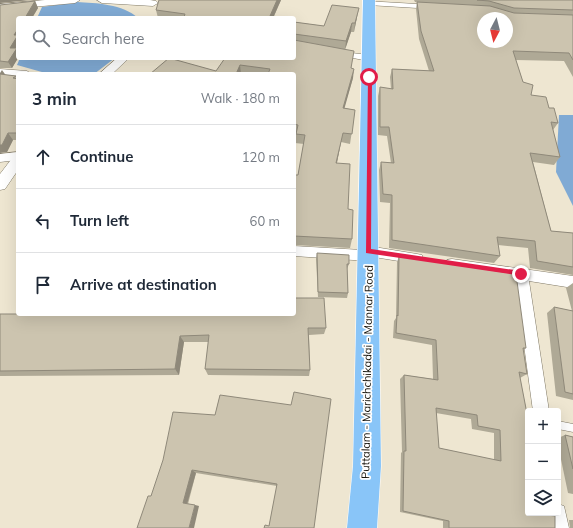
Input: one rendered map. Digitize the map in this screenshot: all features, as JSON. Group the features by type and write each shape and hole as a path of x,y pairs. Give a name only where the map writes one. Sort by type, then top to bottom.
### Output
{"main road":[{"name":"Puttalam - Marichchikadai - Mannar Road","path":"362,528 366,466 369,58 368,1"}],"street":[{"path":"0,7 30,2 75,0"},
{"path":"102,0 153,5"},
{"path":"368,1 440,7"},
{"path":"332,52 369,58"},
{"path":"107,72 122,60"},
{"path":"0,72 16,73"},
{"path":"0,158 16,156"},
{"path":"0,185 16,163"},
{"path":"296,251 368,254 433,261 573,282"},
{"path":"521,274 541,408"},
{"path":"558,516 560,528"}],"lane":[{"path":"561,426 573,428"}],"water":[{"path":"77,2 101,4 117,7 136,16 38,16 42,7"},
{"path":"19,60 112,60 97,72 42,72 17,65"},
{"path":"559,115 573,115 573,206 556,172"}],"building":[{"path":"159,0 277,0 270,16 184,16 185,14 156,10"},
{"path":"477,0 573,0 573,10 514,8 489,1"},
{"path":"35,1 26,16 16,16 16,32 14,35 16,35 16,38 10,48 16,48 16,50 8,62 0,61 0,5"},
{"path":"417,2 490,6 511,12 477,12 477,48 513,48 513,13 573,15 573,60 569,53 513,51 523,82 533,85 531,95 546,97 549,108 554,108 558,123 551,122 560,157 530,153 551,231 573,233 573,267 537,261 535,241 497,237 500,256 392,240 392,195 383,194 381,162 394,163 389,127 380,127 380,87 393,89 392,69 434,71 421,31"},
{"path":"332,5 359,8 355,23 352,23 346,41 296,34 296,22 324,26"},
{"path":"296,40 354,51 351,68 354,69 343,108 355,110 352,134 343,133 336,163 350,164 348,209 353,210 352,239 296,236 296,175 298,175 305,135 296,134 298,125 296,124 296,72 269,72 270,69 240,65 237,72 152,72 167,60 176,60 216,71 224,60 296,60"},
{"path":"0,74 16,76 13,78 16,79 16,133 8,133 2,145 0,145"},
{"path":"317,253 349,255 349,264 347,264 348,293 318,292"},
{"path":"399,256 516,274 526,348 523,348 527,374 519,372 526,408 525,516 555,516 555,528 449,528 449,521 403,511 404,451 406,451 404,375 438,380 436,340 396,333 397,315 398,316","holes":["436,408 477,415 478,426 500,430 501,461 439,448"]},
{"path":"296,298 324,298 326,328 308,328 310,370 205,369 209,335 180,336 175,369 0,371 0,314 16,314 16,316 296,316"},
{"path":"554,307 573,311 573,394 565,392"},
{"path":"294,392 331,399 314,528 264,528 265,525 269,526 277,484 192,470 183,503 195,505 189,528 137,528 148,496 151,496 163,460 173,412 215,415 220,395 291,405"},
{"path":"565,435 573,437 573,469"}],"route":[{"path":"369,77 368,252 521,274"}]}
